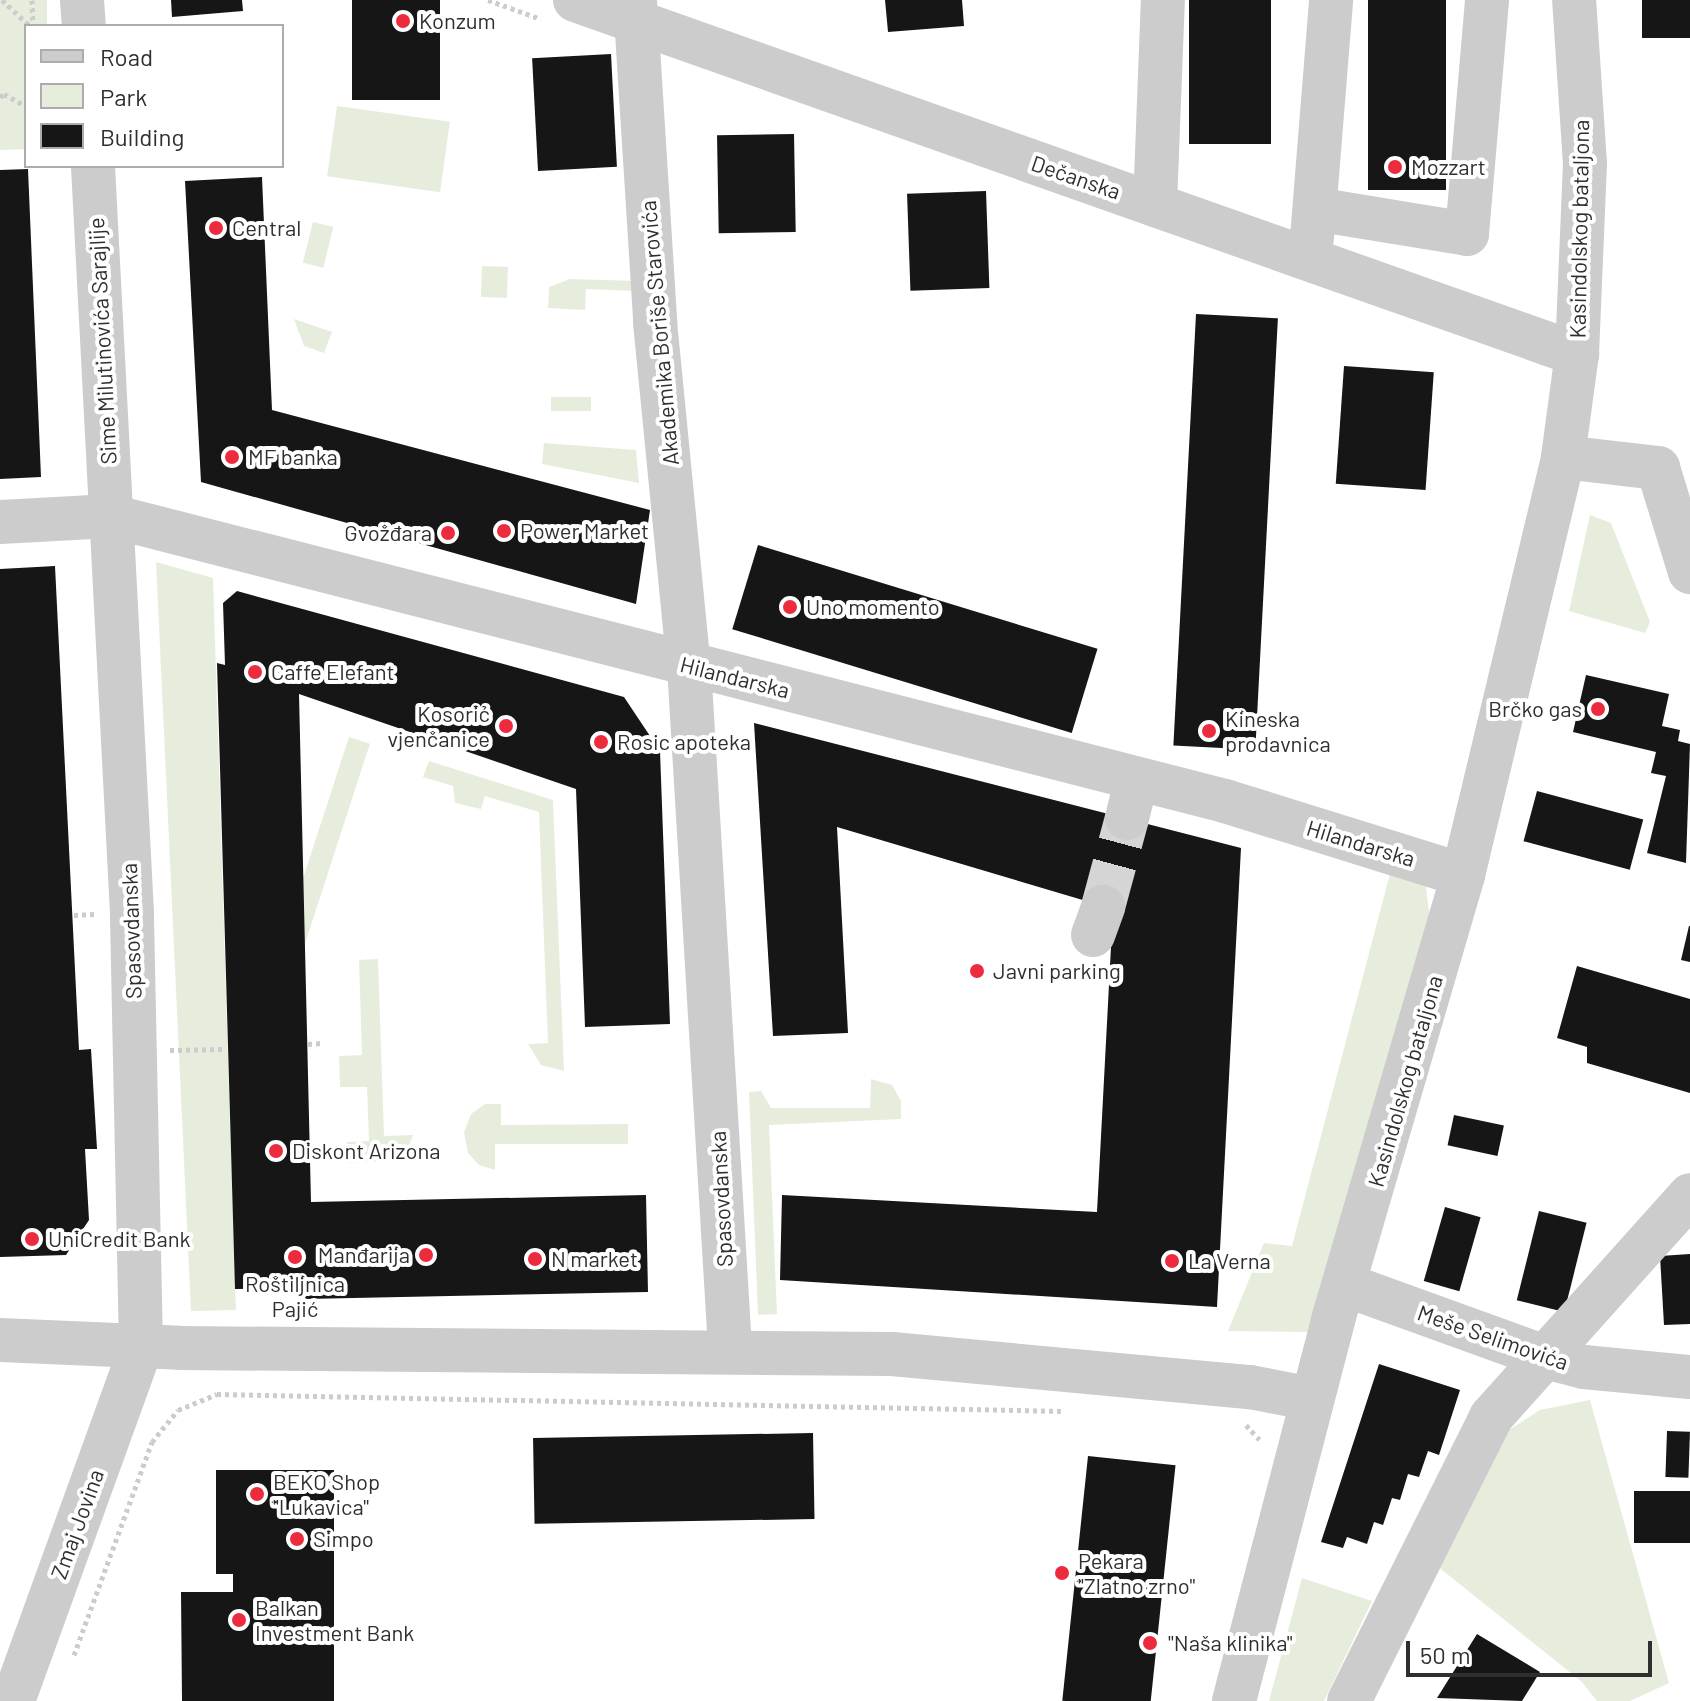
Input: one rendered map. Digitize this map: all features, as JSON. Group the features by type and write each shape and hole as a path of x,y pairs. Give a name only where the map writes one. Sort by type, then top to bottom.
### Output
{"street":[{"path":"82,0 84,24"},
{"name":"Dečanska","path":"575,0 635,11 1155,205 1577,354"},
{"path":"1155,205 1163,0"},
{"path":"1311,260 1331,0"},
{"path":"1315,209 1467,234 1487,0"},
{"name":"Kasindolskog bataljona","path":"1234,1701 1312,1399 1463,875 1563,457 1577,354 1585,164 1574,0"},
{"name":"Akademika Boriše Starovića","path":"635,11 655,322 689,666"},
{"name":"Sime Milutinovića Sarajlije","path":"93,168 111,516"},
{"path":"1563,457 1658,468 1690,572"},
{"name":"Hilandarska","path":"0,522 111,516 689,666 1131,800 1225,801 1463,875"},
{"name":"Spasovdanska","path":"111,516 132,913 141,1347"},
{"name":"Spasovdanska","path":"689,666 730,1349"},
{"path":"1349,1701 1491,1417 1690,1195"},
{"name":"Meše Selimovića","path":"1346,1285 1545,1357 1597,1369 1690,1377"},
{"path":"0,1340 141,1347 730,1349 892,1354 1250,1387 1312,1399"},
{"name":"Zmaj Jovina","path":"13,1701 141,1347"}],"path":[{"path":"2,0 30,24"},
{"path":"32,0 32,24"},
{"path":"1,94 24,105"},
{"path":"308,1044 322,1043"},
{"path":"133,1051 225,1049"},
{"path":"68,1671 152,1442 178,1410 217,1394 1065,1411"},
{"path":"1238,1415 1265,1450"}],"green space":[{"path":"0,0 47,0 47,24 24,24 24,149 0,150"},
{"path":"337,106 450,122 440,192 327,176"},
{"path":"313,222 333,227 323,268 303,263"},
{"path":"482,266 508,267 507,298 481,297"},
{"path":"570,279 637,281 636,291 586,289 585,310 548,308 549,287"},
{"path":"294,319 332,332 324,353 304,346"},
{"path":"551,397 591,397 591,411 551,411"},
{"path":"544,443 636,450 639,483 542,464"},
{"path":"1590,515 1611,523 1650,622 1645,633 1569,611"},
{"path":"156,562 213,578 236,1310 191,1311"},
{"path":"349,737 370,744 305,943 284,936"},
{"path":"429,761 553,800 564,1071 541,1065 528,1044 548,1043 539,812 485,796 481,809 455,803 453,786 423,777"},
{"path":"1392,866 1426,887 1431,928 1311,1332 1228,1331 1264,1243 1292,1246"},
{"path":"378,959 384,1136 413,1135 403,1161 348,1163 347,1142 369,1141 367,1087 340,1087 339,1056 362,1055 359,960"},
{"path":"871,1079 892,1085 901,1101 901,1119 769,1125 777,1314 758,1315 749,1092 761,1091 771,1108 870,1108"},
{"path":"485,1104 501,1104 501,1125 628,1124 628,1144 495,1144 495,1170 479,1165 468,1153 464,1132 471,1114"},
{"path":"1590,1400 1669,1683 1630,1701 1597,1701 1581,1681 1432,1562 1507,1431 1540,1410"},
{"path":"1302,1578 1372,1601 1324,1701 1269,1701"}],"building":[{"path":"171,0 242,0 243,11 172,17"},
{"path":"352,0 440,0 440,100 352,100"},
{"path":"885,0 962,0 964,26 888,32"},
{"path":"1189,0 1271,0 1271,144 1189,144"},
{"path":"1368,0 1446,0 1446,190 1368,190"},
{"path":"1642,0 1690,0 1690,38 1642,38"},
{"path":"611,54 617,167 538,171 532,58"},
{"path":"794,134 796,232 719,233 717,135"},
{"path":"28,169 41,477 0,479 0,170"},
{"path":"262,177 272,410 650,510 636,604 201,482 185,181"},
{"path":"986,191 989,288 910,291 907,194"},
{"path":"1196,314 1278,318 1255,750 1173,745"},
{"path":"1344,366 1434,372 1426,490 1336,484"},
{"path":"758,545 1097,649 1072,733 732,629"},
{"path":"55,566 79,1050 91,1049 97,1149 85,1149 89,1220 66,1255 0,1257 0,569"},
{"path":"237,591 624,697 660,751 670,1024 585,1027 576,789 299,694 311,1202 646,1195 648,1292 305,1299 304,1288 235,1289 217,663 225,665 223,603"},
{"path":"1586,675 1669,694 1662,726 1680,730 1678,741 1690,744 1686,863 1647,853 1666,776 1651,773 1656,752 1573,732"},
{"path":"754,723 1241,848 1217,1307 780,1280 782,1195 1097,1212 1113,909 837,827 848,1033 773,1036"},
{"path":"1537,791 1643,819 1630,870 1524,841"},
{"path":"1690,926 1690,962 1681,960"},
{"path":"1577,966 1690,999 1690,1093 1587,1063 1587,1047 1557,1038"},
{"path":"1454,1115 1504,1126 1497,1156 1448,1145"},
{"path":"1445,1207 1481,1217 1459,1291 1424,1281"},
{"path":"1539,1211 1587,1223 1564,1312 1517,1300"},
{"path":"1690,1254 1690,1324 1664,1325 1660,1256"},
{"path":"1379,1364 1460,1390 1439,1455 1428,1451 1419,1477 1408,1474 1400,1500 1392,1498 1383,1525 1374,1522 1367,1544 1347,1537 1343,1548 1321,1542"},
{"path":"1667,1431 1690,1432 1688,1478 1665,1477"},
{"path":"813,1433 815,1519 535,1524 533,1438"},
{"path":"1088,1456 1176,1465 1151,1701 1062,1701"},
{"path":"216,1470 334,1470 334,1701 182,1701 181,1592 233,1592 233,1574 216,1574"},
{"path":"1634,1491 1690,1491 1690,1543 1634,1543"},
{"path":"1477,1634 1540,1672 1522,1701 1437,1698"}],"tunnel":[{"path":"1103,907 1127,818"}],"place":[{"name":"Konzum","path":"403,21"},
{"name":"Mozzart","path":"1395,167"},
{"name":"Central","path":"216,228"},
{"name":"MF banka","path":"232,457"},
{"name":"Power Market","path":"504,531"},
{"name":"Gvožđara","path":"448,533"},
{"name":"Uno momento","path":"790,607"},
{"name":"Caffe Elefant","path":"255,672"},
{"name":"Brčko gas","path":"1598,709"},
{"name":"Kosorić vjenčanice","path":"506,726"},
{"name":"Kineska prodavnica","path":"1209,731"},
{"name":"Rosic apoteka","path":"601,742"},
{"name":"Javni parking","path":"977,971"},
{"name":"Diskont Arizona","path":"276,1151"},
{"name":"UniCredit Bank","path":"32,1239"},
{"name":"Manđarija","path":"426,1255"},
{"name":"Roštiljnica Pajić","path":"295,1257"},
{"name":"N market","path":"535,1259"},
{"name":"La Verna","path":"1172,1261"},
{"name":"BEKO Shop \"Lukavica\"","path":"257,1494"},
{"name":"Simpo","path":"297,1539"},
{"name":"Pekara \"Zlatno zrno\"","path":"1062,1573"},
{"name":"Balkan Investment Bank","path":"239,1620"},
{"name":"\"Naša klinika\"","path":"1150,1643"}]}
